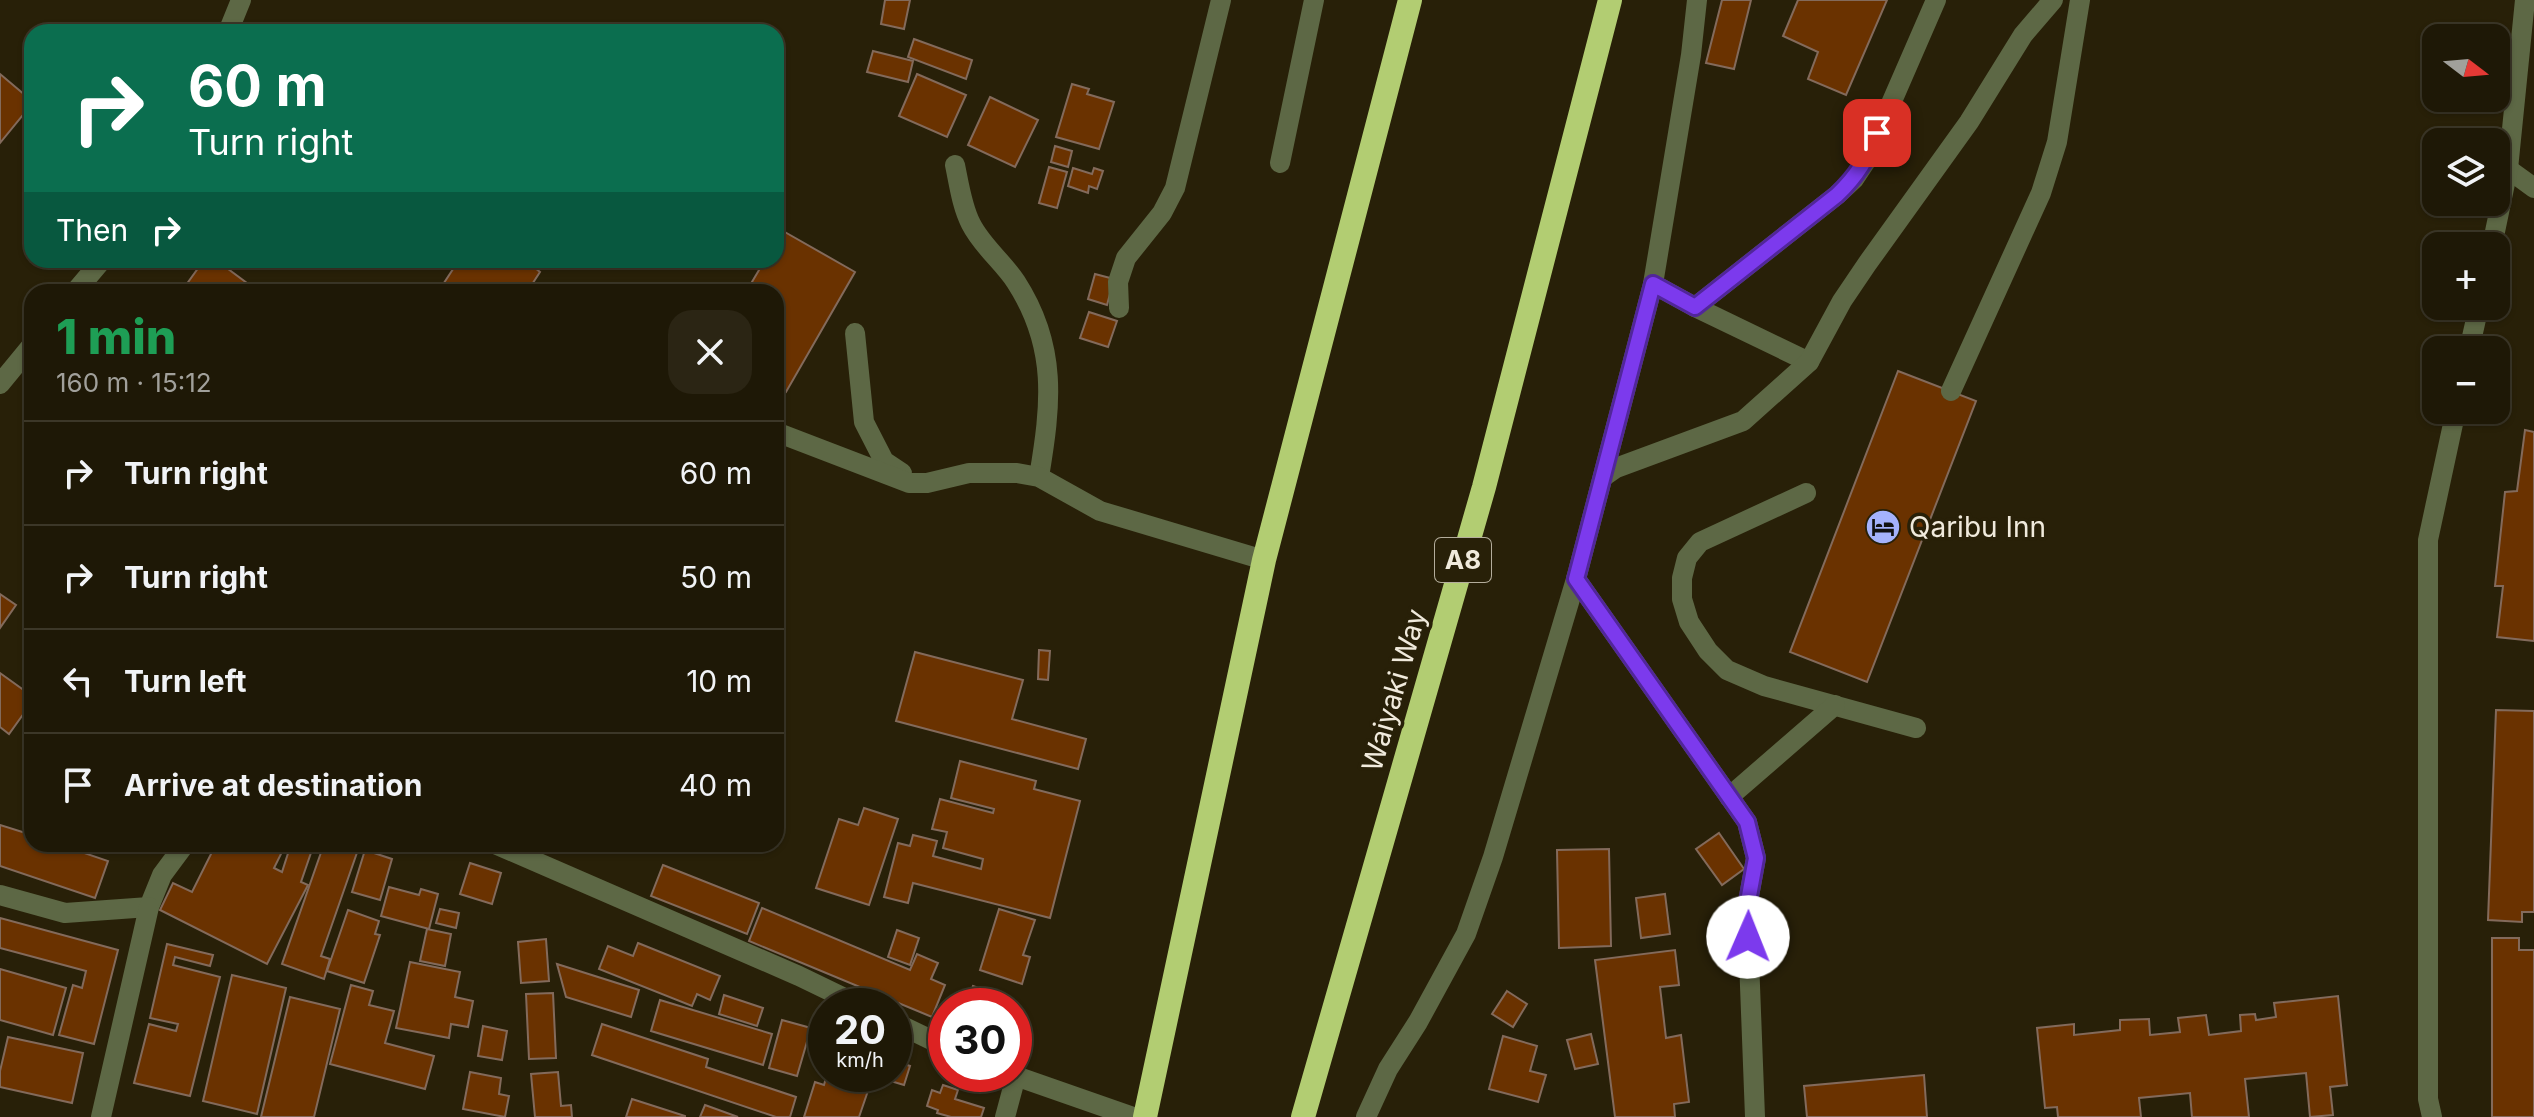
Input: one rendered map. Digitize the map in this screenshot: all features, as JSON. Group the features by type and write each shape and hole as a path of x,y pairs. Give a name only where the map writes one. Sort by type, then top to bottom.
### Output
{"highway":[{"path":"1145,1117 1264,560 1410,0"},
{"name":"Waiyaki Way","path":"1303,1117 1484,487 1610,0"}],"street":[{"path":"231,24 241,0"},
{"path":"1119,308 1118,282 1126,258 1162,213 1175,188 1221,0"},
{"path":"1280,163 1314,0"},
{"path":"1366,1117 1388,1069 1418,1022 1466,934 1493,857 1576,579 1653,284 1691,55 1697,0"},
{"path":"1695,307 1854,179 1866,161 1936,0"},
{"path":"1603,477 1616,468 1743,421 1809,362 1842,301 1969,122 2023,35 2053,0"},
{"path":"1951,391 2051,165 2080,0"},
{"path":"2510,149 2525,0"},
{"path":"955,165 970,224 1016,281 1040,327 1049,380 1048,423 1039,477"},
{"path":"2510,170 2534,188"},
{"path":"82,284 95,268"},
{"path":"1653,284 1809,362"},
{"path":"855,333 864,422 884,461 915,483"},
{"path":"0,384 24,355"},
{"path":"2432,1117 2428,1099 2428,540 2453,424"},
{"path":"784,435 909,483 927,483 969,473 1017,473 1039,477 1100,511 1264,560"},
{"path":"1806,493 1700,542 1687,558 1682,578 1682,599 1689,622 1708,651 1727,670 1764,686 1916,728"},
{"path":"1576,579 1747,822 1756,858 1747,907 1755,1117"},
{"path":"1729,797 1835,705"},
{"path":"101,1117 149,907 162,875 179,852"},
{"path":"513,852 824,988"},
{"path":"0,895 65,913 149,907"},
{"path":"1032,1082 1133,1117"},
{"path":"1005,1117 1010,1092"}],"building":[{"path":"885,0 910,0 904,29 881,24"},
{"path":"1722,0 1751,0 1734,69 1706,63"},
{"path":"1798,0 1887,0 1846,95 1808,79 1818,52 1783,36"},
{"path":"914,39 972,60 966,79 908,57"},
{"path":"873,51 913,61 908,82 867,72"},
{"path":"0,74 24,94 24,114 0,143"},
{"path":"917,74 966,95 947,137 899,116"},
{"path":"1072,84 1089,89 1087,94 1114,102 1099,149 1056,137"},
{"path":"990,97 1038,120 1015,167 968,145"},
{"path":"1055,146 1072,151 1068,167 1051,162"},
{"path":"1049,167 1067,172 1057,208 1039,203"},
{"path":"1073,168 1092,174 1094,168 1103,171 1097,189 1089,186 1088,193 1068,186"},
{"path":"784,232 855,272 786,392 784,284 751,284 760,268 784,268"},
{"path":"198,268 227,268 248,284 187,284"},
{"path":"454,268 535,268 540,272 532,284 443,284"},
{"path":"1095,274 1114,279 1107,305 1088,299"},
{"path":"1089,312 1117,321 1108,347 1080,338"},
{"name":"Qaribu Inn","path":"1898,371 1976,401 1867,682 1790,652"},
{"path":"2525,430 2534,432 2534,641 2497,637 2503,586 2495,586 2505,492 2517,491"},
{"path":"0,594 16,605 0,628"},
{"path":"1039,650 1050,651 1048,680 1038,679"},
{"path":"915,652 1023,680 1012,719 1086,739 1078,769 896,721"},
{"path":"0,673 24,690 24,713 9,734 0,727"},
{"path":"2496,710 2534,711 2534,912 2522,912 2522,922 2488,920"},
{"path":"960,761 1036,781 1034,789 1080,801 1050,918 913,883 908,903 884,897 898,843 910,846 913,835 937,841 933,856 981,869 983,859 943,848 947,832 932,829 940,799 993,813 994,809 951,798"},
{"path":"864,808 898,819 869,905 816,888 839,819 858,825"},
{"path":"0,825 24,832 24,852 82,852 108,861 95,898 0,866"},
{"path":"1719,833 1744,869 1722,885 1696,849"},
{"path":"1609,849 1611,946 1559,948 1557,850"},
{"path":"212,852 278,852 281,854 274,868 282,872 288,852 311,852 301,882 308,885 267,964 160,910 173,883 192,892"},
{"path":"321,852 357,852 321,956 330,959 324,979 282,964"},
{"path":"364,852 392,859 380,900 352,892"},
{"path":"470,863 501,873 492,904 460,894"},
{"path":"663,865 759,903 747,934 651,896"},
{"path":"389,887 419,895 421,889 438,894 429,929 381,916"},
{"path":"1665,894 1670,934 1641,938 1636,898"},
{"path":"762,908 910,970 917,954 938,963 931,979 945,985 944,988 928,988 928,1015 912,1009 912,988 862,988 749,941"},
{"path":"440,909 459,913 456,928 436,923"},
{"path":"999,909 1035,920 1023,955 1030,957 1022,984 980,970"},
{"path":"348,910 379,921 375,934 380,935 364,983 327,971"},
{"path":"0,918 118,950 94,1044 59,1035 73,985 82,988 86,971 0,948"},
{"path":"427,929 451,934 445,966 420,961"},
{"path":"897,930 919,938 910,965 888,957"},
{"path":"2492,938 2519,938 2519,950 2534,950 2534,1117 2492,1117"},
{"path":"546,939 549,981 521,983 518,942"},
{"path":"638,943 720,976 710,1000 697,994 692,1006 599,969 608,946 633,956"},
{"path":"167,944 213,955 210,966 175,957 173,965 220,977 190,1096 134,1083 149,1024 176,1031 178,1024 150,1018"},
{"path":"1675,950 1679,985 1660,987 1666,1038 1681,1035 1689,1102 1674,1104 1675,1117 1615,1117 1595,960"},
{"path":"410,962 460,972 455,997 473,1001 468,1027 451,1024 449,1038 396,1028"},
{"path":"557,964 639,990 631,1017 566,997"},
{"path":"0,969 66,988 53,1035 0,1020"},
{"path":"232,975 286,988 257,1114 203,1101"},
{"path":"351,985 373,991 369,1005 394,1011 385,1043 434,1056 425,1089 330,1064"},
{"path":"1507,991 1527,1004 1513,1027 1492,1014"},
{"path":"553,993 556,1058 529,1059 526,994"},
{"path":"724,995 763,1008 757,1026 719,1014"},
{"path":"2338,996 2347,1085 2330,1087 2333,1115 2310,1117 2306,1073 2245,1079 2249,1117 2192,1117 2190,1093 2139,1098 2141,1117 2058,1117 2057,1107 2045,1108 2037,1028 2074,1024 2074,1035 2120,1030 2120,1020 2149,1019 2150,1035 2180,1032 2178,1018 2206,1015 2209,1035 2241,1031 2240,1015 2255,1014 2256,1020 2276,1017 2274,1003"},
{"path":"290,997 340,1009 314,1117 261,1117"},
{"path":"660,1000 772,1034 763,1065 651,1031"},
{"path":"782,1020 808,1027 808,1038 797,1076 769,1068"},
{"path":"602,1024 708,1059 706,1067 796,1097 790,1117 776,1117 592,1055"},
{"path":"483,1026 507,1031 502,1060 478,1056"},
{"path":"1591,1034 1598,1064 1575,1069 1567,1040"},
{"path":"1503,1036 1537,1046 1530,1071 1546,1075 1538,1102 1489,1089"},
{"path":"8,1037 83,1053 72,1103 0,1087 0,1071"},
{"path":"470,1072 501,1078 499,1094 509,1096 505,1117 463,1109"},
{"path":"558,1072 561,1106 571,1105 572,1117 535,1117 531,1074"},
{"path":"1924,1075 1927,1117 1807,1117 1804,1086"},
{"path":"812,1092 868,1092 859,1117 804,1117"},
{"path":"931,1092 957,1092 955,1099 984,1108 981,1117 951,1117 937,1113 938,1110 927,1106"},
{"path":"632,1099 685,1116 685,1117 626,1117"},
{"path":"705,1105 738,1117 700,1117"}],"place":[{"name":"Qaribu Inn","path":"1883,527"}],"route":[{"path":"1748,937 1747,907 1756,858 1747,822 1576,579 1653,284 1695,307 1854,179 1866,161 1877,133"}]}
